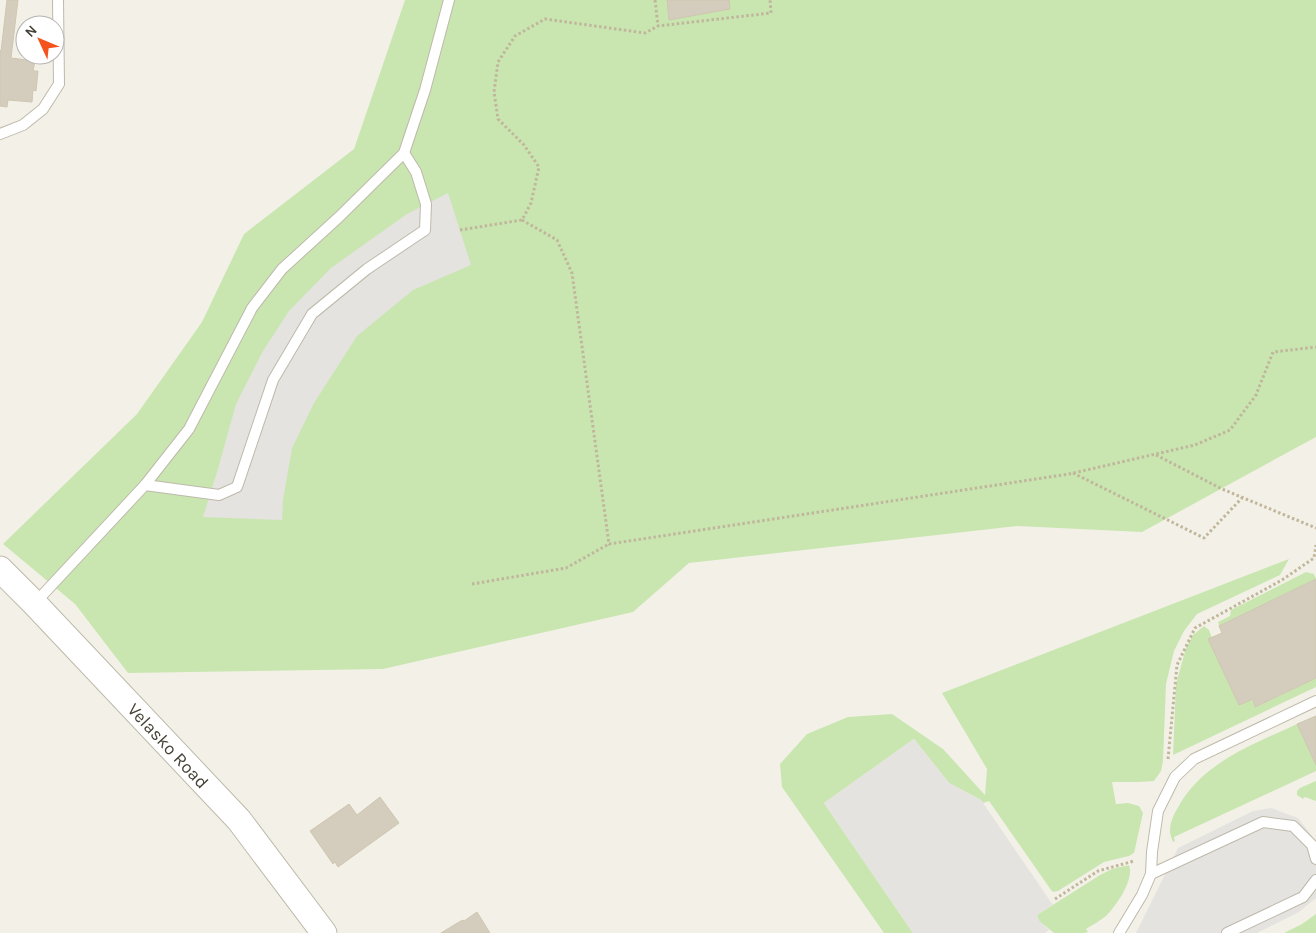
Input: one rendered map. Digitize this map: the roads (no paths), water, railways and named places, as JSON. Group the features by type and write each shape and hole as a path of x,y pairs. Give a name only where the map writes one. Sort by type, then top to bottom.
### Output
{"street":[{"name":"Velasko Road","path":"0,569 238,820 324,933"}],"lane":[{"path":"0,134 23,125 43,109 59,84 58,0"},
{"path":"34,604 145,485 189,429 252,308 282,269 339,217 404,153 425,90 449,0"},
{"path":"145,485 218,494 237,488 273,380 312,314 367,269 425,230 426,204 416,172 404,153"},
{"path":"1119,933 1142,895 1151,874 1158,811 1175,777 1194,759 1316,701"},
{"path":"1151,874 1263,822 1293,826 1312,845 1316,859"},
{"path":"1227,933 1303,897 1316,880"}]}
